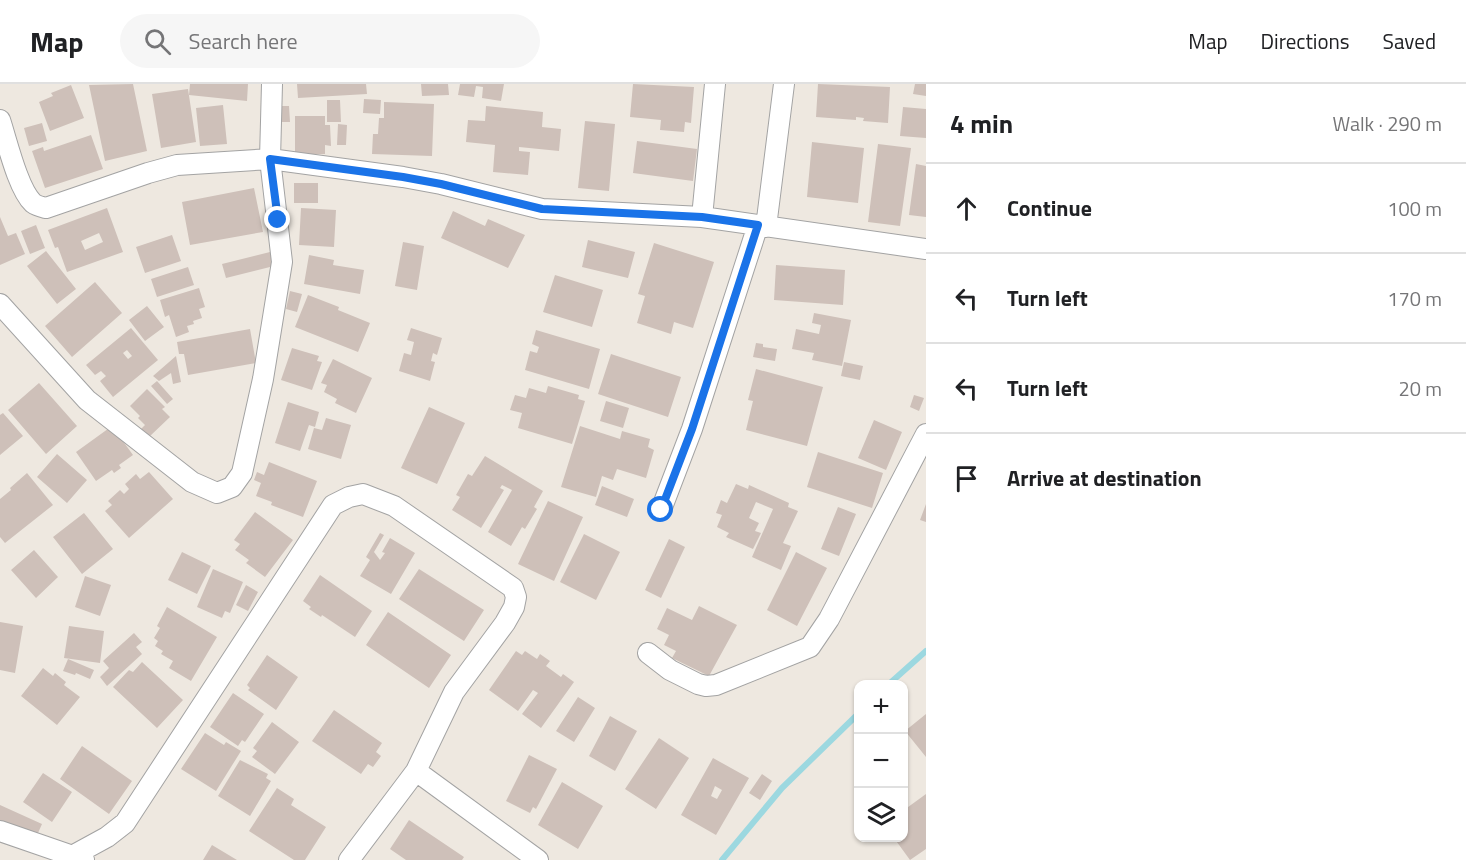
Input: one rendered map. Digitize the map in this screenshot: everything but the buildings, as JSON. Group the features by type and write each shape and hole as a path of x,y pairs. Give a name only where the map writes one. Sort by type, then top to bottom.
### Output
{"street":[{"path":"0,304 57,368 96,407 192,483 217,493 232,487 242,473 252,431 282,262 270,159 272,84"},
{"path":"702,217 715,84"},
{"path":"661,510 692,429 762,226 784,84"},
{"path":"0,120 27,196 35,205 46,208 177,165 270,159 403,177 542,209 702,217 926,249"},
{"path":"648,653 670,670 706,686 729,681 810,647 829,619 926,434"},
{"path":"0,831 79,858 125,823 333,505 336,501 349,496 363,494 394,506 513,588 516,597 514,607 505,623 454,692 416,771 349,860"},
{"path":"416,771 538,860"}],"waterway":[{"path":"893,680 926,651"},
{"path":"722,860 782,788 854,718"}],"route":[{"path":"278,220 270,159 403,177 542,209 702,217 758,225 692,429 661,510"}]}
